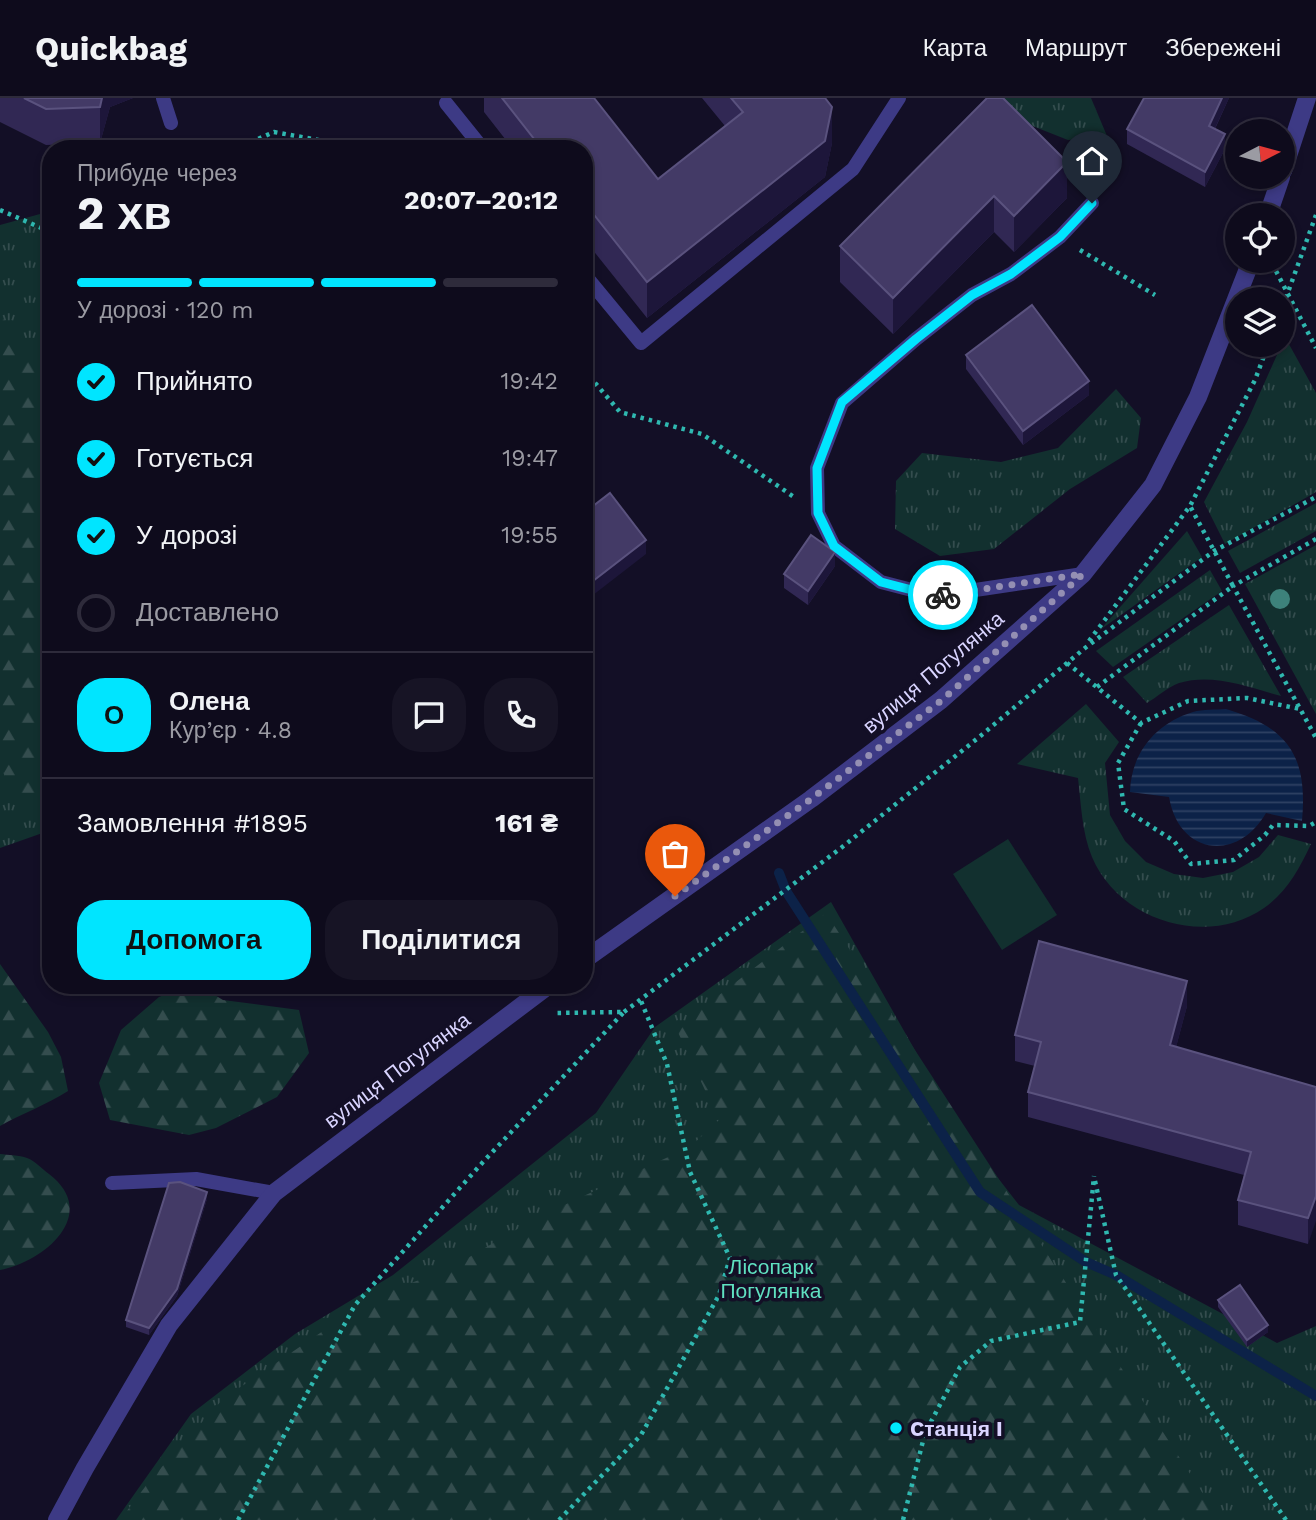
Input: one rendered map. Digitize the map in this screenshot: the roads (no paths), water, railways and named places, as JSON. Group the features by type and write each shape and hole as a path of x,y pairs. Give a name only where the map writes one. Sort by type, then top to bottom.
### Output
{"street":[{"path":"1295,134 1307,98"},
{"name":"вулиця Погулянка","path":"593,954 811,799 942,700 1083,574 1153,485 1198,397 1246,273"},
{"name":"вулиця Погулянка","path":"57,1520 169,1325 274,1193 537,994"}],"lane":[{"path":"163,98 172,123"},
{"path":"593,285 641,343 853,169 899,98"},
{"path":"446,103 476,140"},
{"path":"1083,574 935,596 881,582 834,546 818,513 817,468 842,402 972,295 1011,274 1060,237 1092,203"},
{"path":"112,1183 196,1179 274,1193"}],"water":[{"path":"1226,709 1265,725 1290,747 1301,779 1302,821 1266,813 1254,829 1240,840 1210,846 1196,841 1184,831 1175,816 1169,797 1130,792 1131,778 1141,752 1157,732 1168,724 1193,712"}],"waterway":[{"path":"779,873 786,891 980,1192 1086,1262 1116,1275 1316,1396"}],"place":[{"name":"Cтанція I","path":"896,1428"}],"park label":[{"name":"Лісопарк Погулянка","path":"771,1278"}]}
